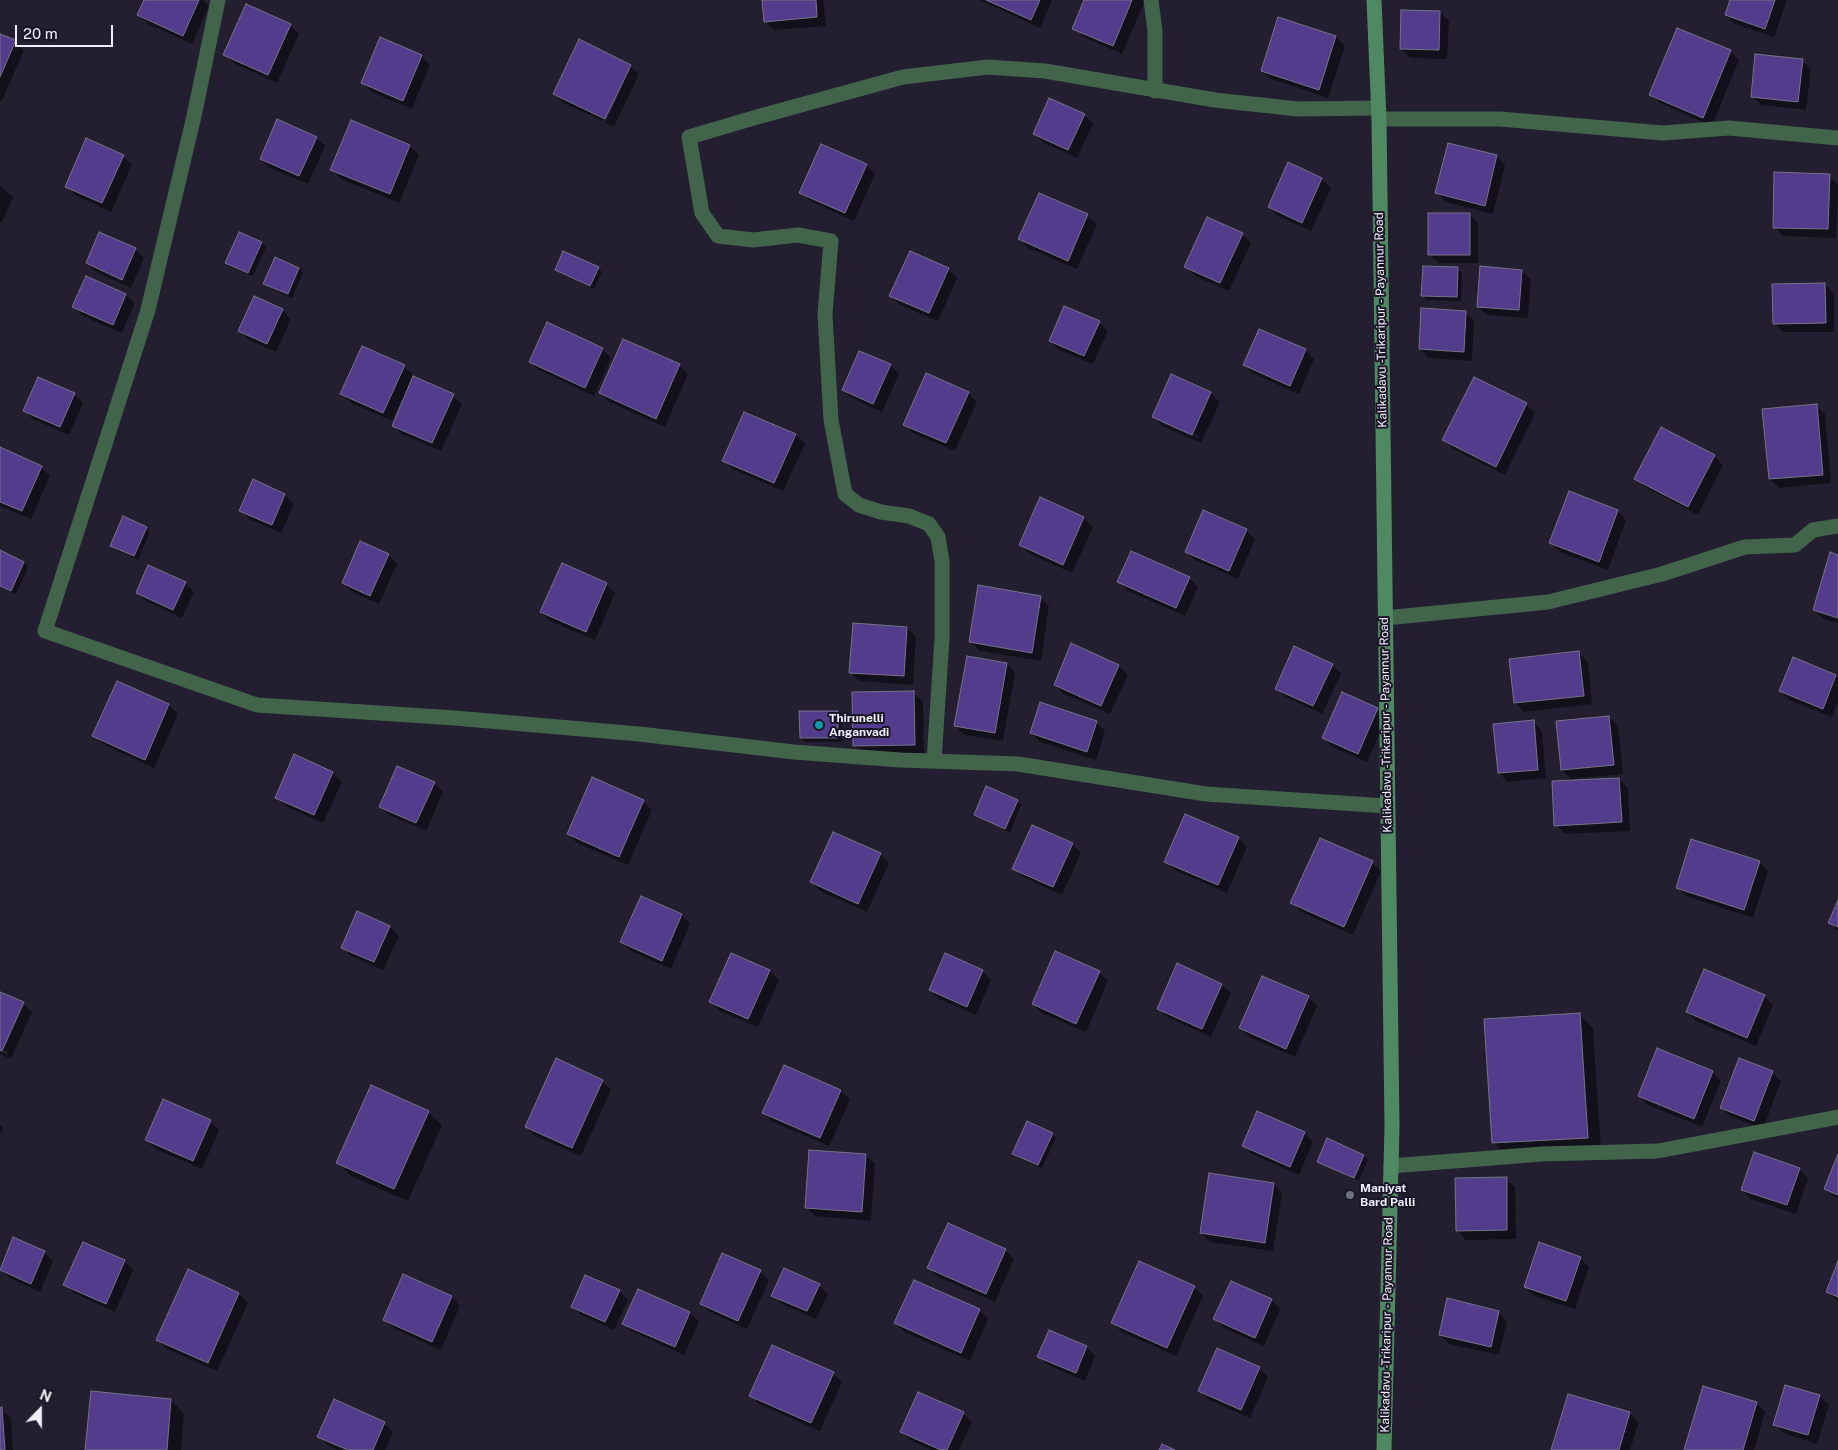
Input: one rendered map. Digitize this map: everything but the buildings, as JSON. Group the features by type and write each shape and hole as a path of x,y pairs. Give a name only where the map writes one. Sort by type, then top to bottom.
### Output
{"main road":[{"name":"Kalikadavu -Trikaripur - Payannur Road","path":"1374,0 1378,114 1392,1126 1384,1450"}],"street":[{"path":"218,0 194,116 148,310 45,631 257,705 455,718 639,734 794,752 900,760 1018,764 1206,794 1387,806"},
{"path":"1151,0 1155,31 1156,91"},
{"path":"934,761 942,640 942,561 938,538 929,524 908,516 881,512 859,505 845,494 830,420 825,314 832,241 798,234 753,240 718,236 702,213 689,137 903,77 988,67 1044,71 1216,100 1298,109 1500,119 1663,133 1730,128 1838,138"},
{"path":"1385,618 1548,602 1662,574 1745,547 1795,545 1813,530 1838,526"},
{"path":"1390,1166 1542,1154 1658,1151 1838,1117"}],"place":[{"name":"Thirunelli Anganvadi","path":"819,725"},
{"name":"Maniyat Bard Palli","path":"1350,1195"}]}
